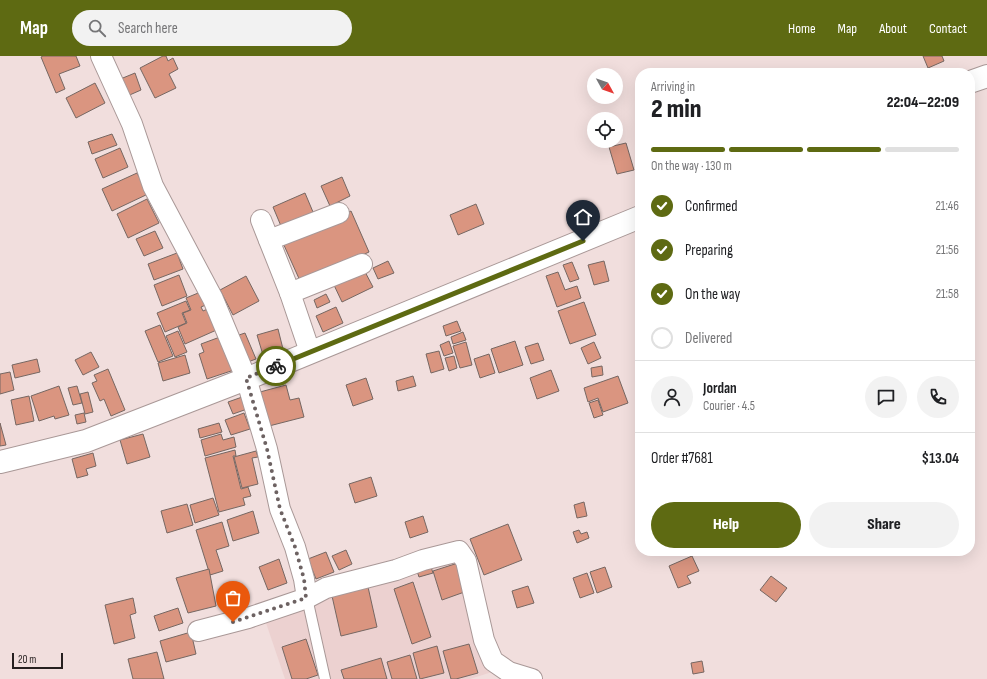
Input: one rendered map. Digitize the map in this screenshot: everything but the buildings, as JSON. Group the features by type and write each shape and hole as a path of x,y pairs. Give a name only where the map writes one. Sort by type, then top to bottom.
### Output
{"street":[{"path":"101,56 132,124 152,186 213,299 246,378 267,449 280,509 295,547 304,579 306,598"},
{"path":"975,80 987,76"},
{"path":"269,240 338,213"},
{"path":"0,462 86,441 246,378 635,219"},
{"path":"261,220 290,293 310,352"},
{"path":"290,293 362,264"},
{"path":"198,632 248,618 306,598 326,588 396,570 423,560 460,551 466,561 484,640 493,661 509,672 532,679"}],"lane":[{"path":"306,598 325,679"}],"shaded area":[{"path":"458,554 492,672 470,679 285,679 265,620 289,609"}],"way so far":[{"path":"233,622 306,598 304,579 295,547 280,509 267,449 246,378 276,366"}],"route":[{"path":"276,366 583,241"}]}
